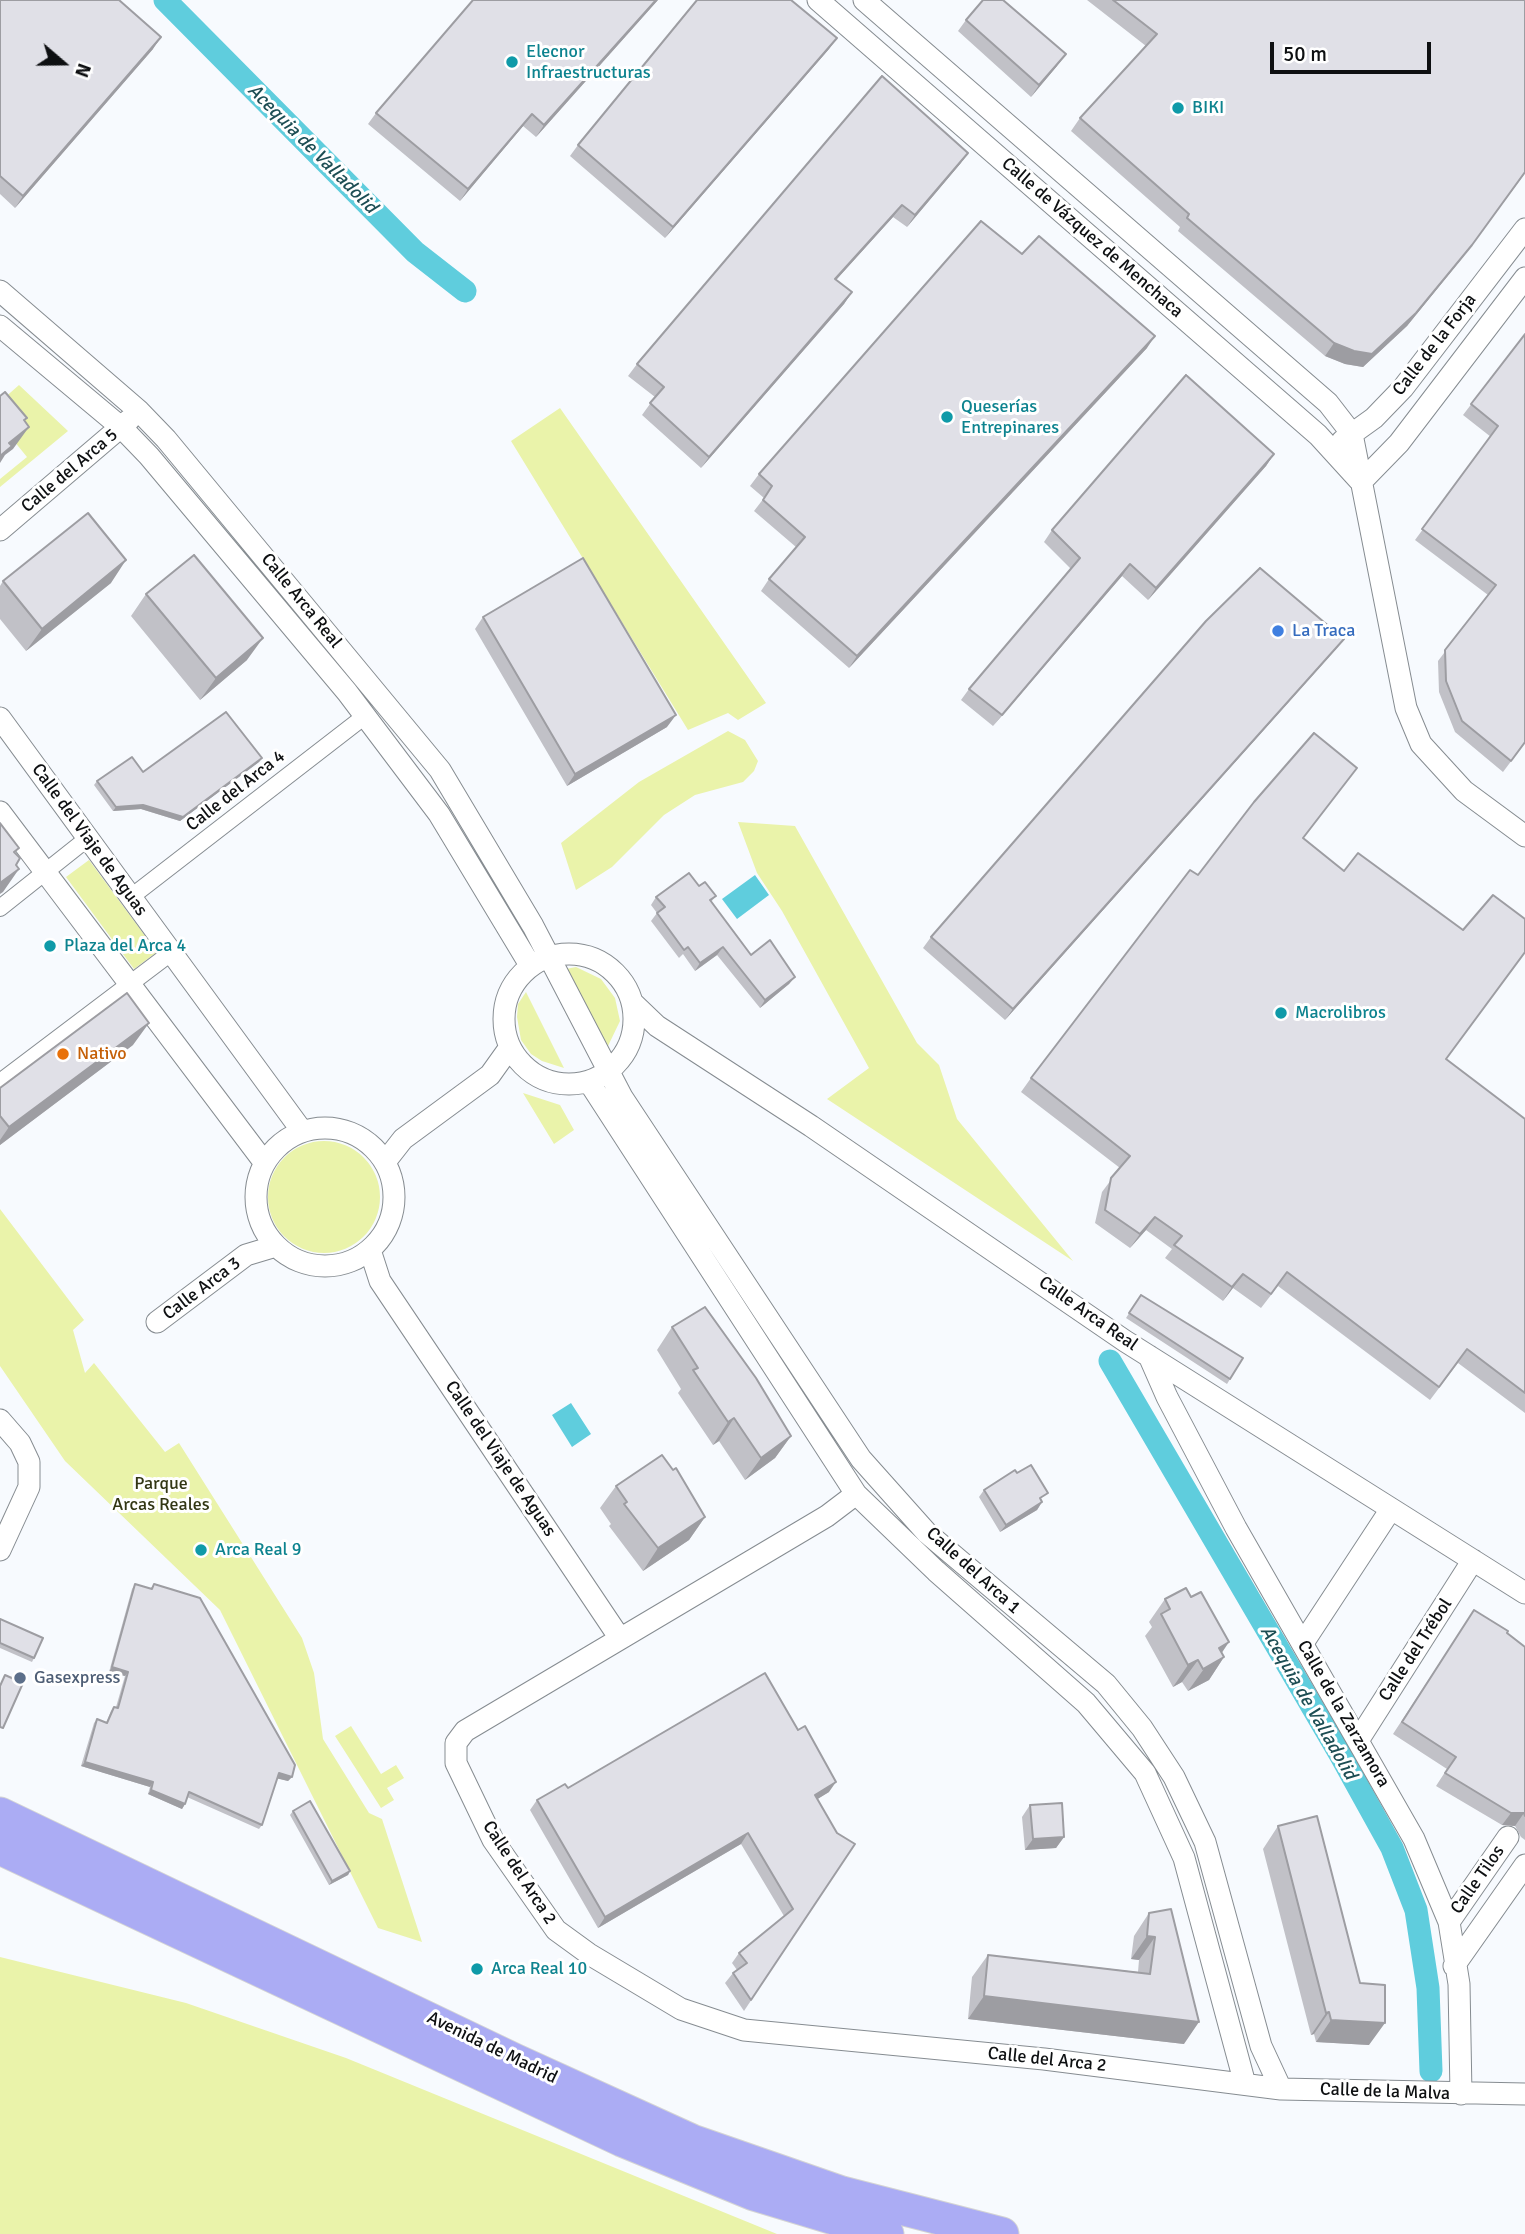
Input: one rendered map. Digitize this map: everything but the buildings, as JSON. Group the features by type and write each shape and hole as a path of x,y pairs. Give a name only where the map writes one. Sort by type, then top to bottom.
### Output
{"main road":[{"name":"Avenida de Madrid","path":"0,1814 514,2060 692,2141 842,2193 1002,2234"},
{"name":"Avenida de Madrid","path":"0,1848 622,2140 754,2194 875,2232"}],"street":[{"name":"Calle de Vázquez de Menchaca","path":"818,0 1331,448 1361,482"},
{"name":"Calle de Vázquez de Menchaca","path":"863,0 1328,403 1352,434 1406,708 1421,744 1464,791 1525,836"},
{"name":"Calle de la Forja","path":"1331,448 1352,434 1404,388 1525,229"},
{"name":"Calle de la Forja","path":"1361,482 1399,443 1525,278"},
{"name":"Calle Arca Real","path":"0,291 139,411 202,480 415,735 440,770 550,956 609,1070"},
{"name":"Calle Arca Real","path":"0,326 122,428 149,456 365,716 439,814 530,965"},
{"name":"Calle del Arca 5","path":"0,530 139,411"},
{"name":"Calle del Arca 4","path":"131,897 365,716"},
{"name":"Calle del Viaje de Aguas","path":"0,718 302,1131"},
{"path":"0,812 264,1162"},
{"path":"0,908 89,838"},
{"path":"0,1082 172,952"},
{"path":"581,954 606,964 624,983 635,1015 620,1060 589,1082 554,1083 515,1056 505,1034 504,1007 517,978 530,965 550,956 581,954"},
{"name":"Calle Arca Real","path":"635,1015 657,1026 811,1125 1149,1356 1525,1593"},
{"path":"380,1155 515,1056"},
{"name":"Calle del Arca 1","path":"609,1070 622,1097 692,1206 861,1459 928,1533 1106,1684 1142,1728 1174,1777 1205,1842 1261,2046 1280,2090"},
{"name":"Calle del Arca 1","path":"589,1082 856,1494 936,1571 1086,1703 1145,1773 1184,1858 1245,2084"},
{"path":"321,1127 341,1129 359,1136 380,1155 391,1177 393,1208 389,1224 361,1255 321,1266 289,1256 269,1237 255,1195 264,1162 288,1138 302,1131 321,1127"},
{"name":"Calle Arca 3","path":"157,1322 269,1237"},
{"name":"Calle del Viaje de Aguas","path":"361,1255 619,1637"},
{"name":"Calle de la Zarzamora","path":"1149,1356 1167,1397 1236,1528 1414,1839 1449,1922 1459,1984 1461,2094"},
{"path":"0,1420 20,1443 29,1462 29,1487 0,1550"},
{"name":"Calle del Arca 2","path":"856,1494 827,1516 619,1637 465,1731 456,1743 456,1763 493,1840 556,1930 589,1954 681,2009 744,2030 1044,2059 1245,2084"},
{"path":"1303,1643 1391,1509"},
{"name":"Calle del Trébol","path":"1359,1739 1474,1560"},
{"name":"Calle Tilos","path":"1449,1922 1508,1837"},
{"path":"1454,1966 1525,1866"},
{"name":"Calle de la Malva","path":"1245,2084 1280,2090 1525,2094"}],"green space":[{"path":"19,385 68,431 0,487 0,479 27,457 5,430 2,400"},
{"path":"560,408 766,703 738,720 728,713 688,730 511,441"},
{"path":"728,731 745,740 758,761 754,771 743,782 695,795 664,815 612,867 576,890 561,843 639,782"},
{"path":"738,822 795,826 917,1043 939,1065 957,1119 1073,1261 827,1099 869,1068 782,911 757,873"},
{"path":"89,860 157,952 134,969 66,877"},
{"path":"576,967 601,979 615,998 620,1021 608,1046 566,969"},
{"path":"526,992 564,1068 542,1061 531,1054 521,1040 518,1004"},
{"path":"523,1093 560,1105 574,1130 554,1144"},
{"path":"324,1141 345,1145 364,1157 376,1176 380,1197 376,1218 364,1237 345,1249 324,1253 303,1249 284,1237 272,1218 268,1197 272,1176 284,1157 303,1145"},
{"name":"Parque Arcas Reales","path":"0,1209 84,1320 73,1330 85,1373 94,1363 165,1452 179,1443 302,1638 314,1673 323,1739 369,1813 382,1819 422,1942 378,1928 220,1610 65,1461 0,1366"},
{"path":"351,1726 381,1774 396,1765 404,1778 387,1788 394,1800 381,1808 335,1736"},
{"path":"0,1957 186,2003 346,2058 777,2234 0,2234"}],"water":[{"path":"755,875 769,895 737,919 722,899"},
{"path":"571,1403 591,1434 572,1447 552,1415"}],"waterway":[{"name":"Acequia de Valladolid","path":"165,0 415,252 465,291"},
{"name":"Acequia de Valladolid","path":"1110,1361 1392,1848 1416,1910 1428,1988 1431,2071"}],"place":[{"name":"Elecnor Infraestructuras","path":"512,62"},
{"name":"BIKI","path":"1178,108"},
{"name":"Queserías Entrepinares","path":"947,417"},
{"name":"La Traca","path":"1278,631"},
{"name":"Plaza del Arca 4","path":"50,946"},
{"name":"Macrolibros","path":"1281,1013"},
{"name":"Nativo","path":"63,1054"},
{"name":"Arca Real 9","path":"201,1550"},
{"name":"Gasexpress","path":"20,1678"},
{"name":"Arca Real 10","path":"477,1969"}]}
